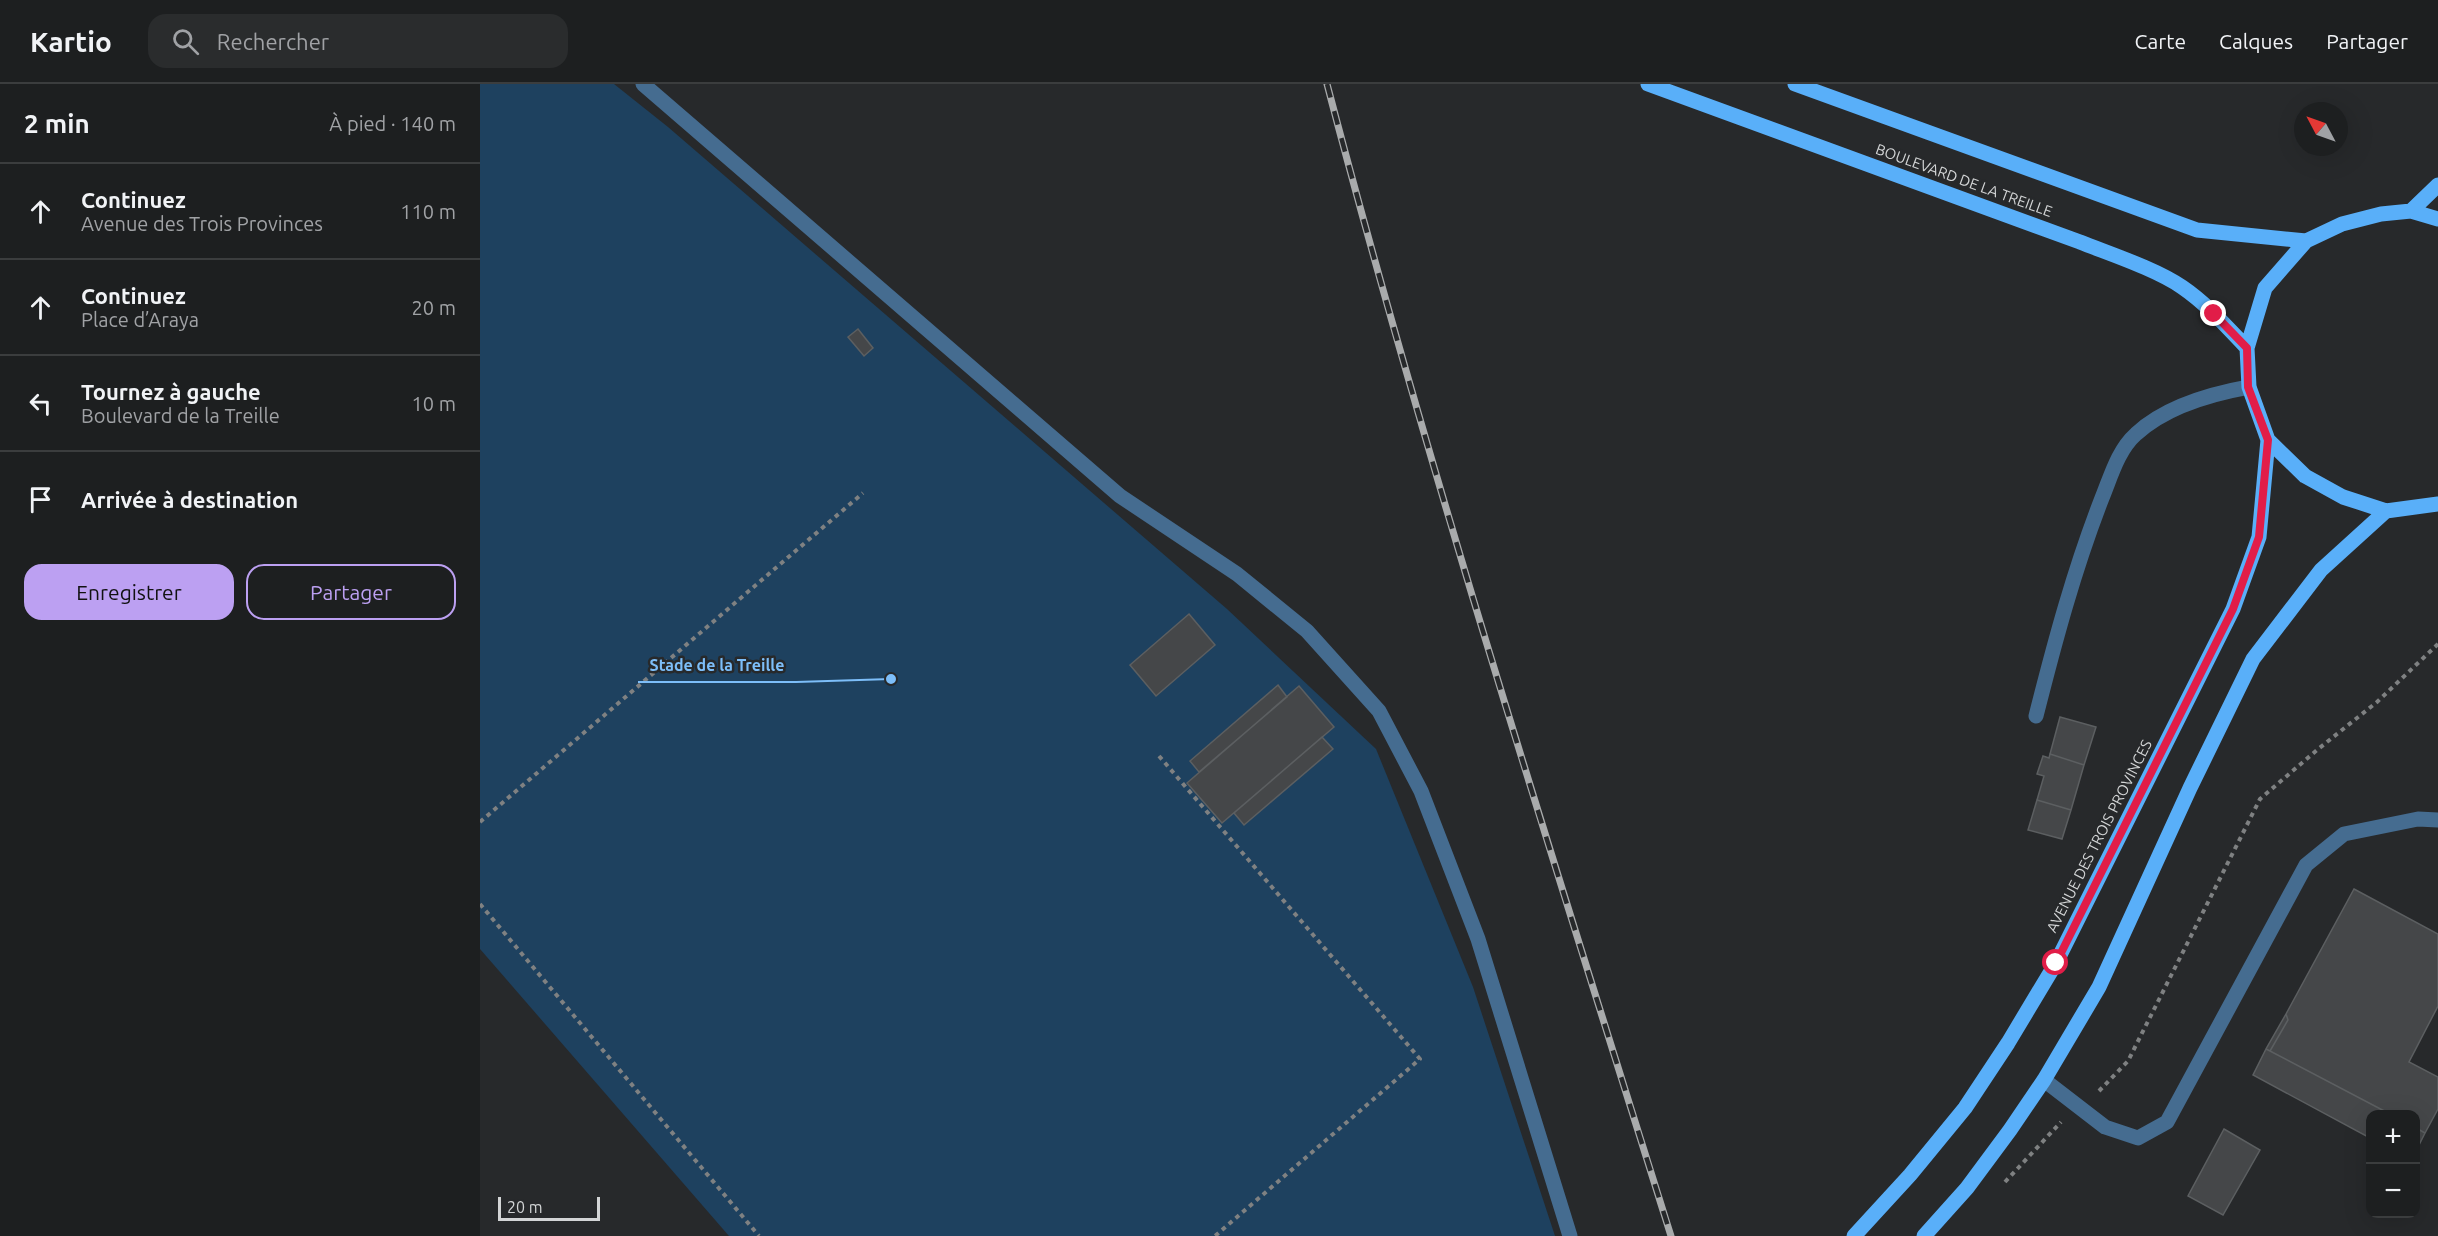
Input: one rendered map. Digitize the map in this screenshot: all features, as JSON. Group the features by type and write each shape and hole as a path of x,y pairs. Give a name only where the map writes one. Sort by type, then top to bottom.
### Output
{"main road":[{"name":"BOULEVARD DE LA TREILLE","path":"1648,84 2135,264 2181,286 2214,314 2247,348"},
{"name":"BOULEVARD DE LA TREILLE","path":"1795,84 2197,230 2306,241"},
{"path":"2411,211 2438,184"},
{"path":"2438,219 2411,211 2381,214 2342,224 2306,241 2265,288 2247,348 2248,387 2268,440 2305,476 2343,497 2386,512 2438,504"},
{"name":"AVENUE DES TROIS PROVINCES","path":"1854,1236 1910,1175 1965,1107 2008,1043 2056,963 2233,609 2259,537 2268,440"},
{"path":"1924,1236 1967,1188 2044,1080 2099,987 2190,788 2253,659 2321,570 2386,512"}],"street":[{"path":"644,84 1120,496 1237,574 1306,631 1327,651 1379,711 1421,790 1478,939 1570,1236"},
{"path":"2036,716 2066,600 2118,458 2134,435 2153,422 2187,404 2222,392 2248,387"},
{"path":"2044,1080 2105,1127 2138,1138 2167,1122 2306,865 2344,834 2418,819 2438,820"}],"path":[{"path":"480,822 862,493"},
{"path":"2004,1184 2076,1105 2102,1090 2128,1061 2260,799 2377,702 2438,644"},
{"path":"1159,756 1420,1059 1215,1236"},
{"path":"480,903 759,1236"}],"shaded area":[{"path":"480,84 614,84 668,127 1227,609 1376,749 1473,987 1555,1236 729,1236 480,949"}],"building":[{"path":"858,329 873,348 864,356 848,337"},
{"path":"1189,614 1215,645 1156,696 1130,665"},
{"path":"1278,685 1287,697 1199,772 1190,761"},
{"path":"1299,686 1334,727 1222,823 1187,783"},
{"path":"2060,717 2096,727 2084,765 2050,754"},
{"path":"1322,737 1333,749 1244,825 1234,813"},
{"path":"2050,754 2084,765 2071,810 2037,800 2044,776 2037,774 2043,756 2049,758"},
{"path":"2037,800 2071,810 2062,839 2028,830"},
{"path":"2354,889 2438,934 2438,1006 2409,1062 2438,1077 2438,1109 2425,1133 2420,1130 2420,1110 2382,1110 2270,1051 2288,1020 2286,1014"},
{"path":"2286,1014 2288,1020 2270,1051 2266,1049"},
{"path":"2266,1049 2382,1110 2366,1110 2366,1136 2253,1075"},
{"path":"2224,1129 2260,1150 2223,1215 2188,1196"},
{"path":"2420,1130 2425,1133 2420,1143"}],"railway":[{"path":"1327,84 1449,518 1671,1236"}],"place":[{"name":"Stade de la Treille","path":"891,679"}],"route":[{"path":"2056,963 2233,609 2259,537 2268,440 2248,387 2247,348 2214,314"}]}
